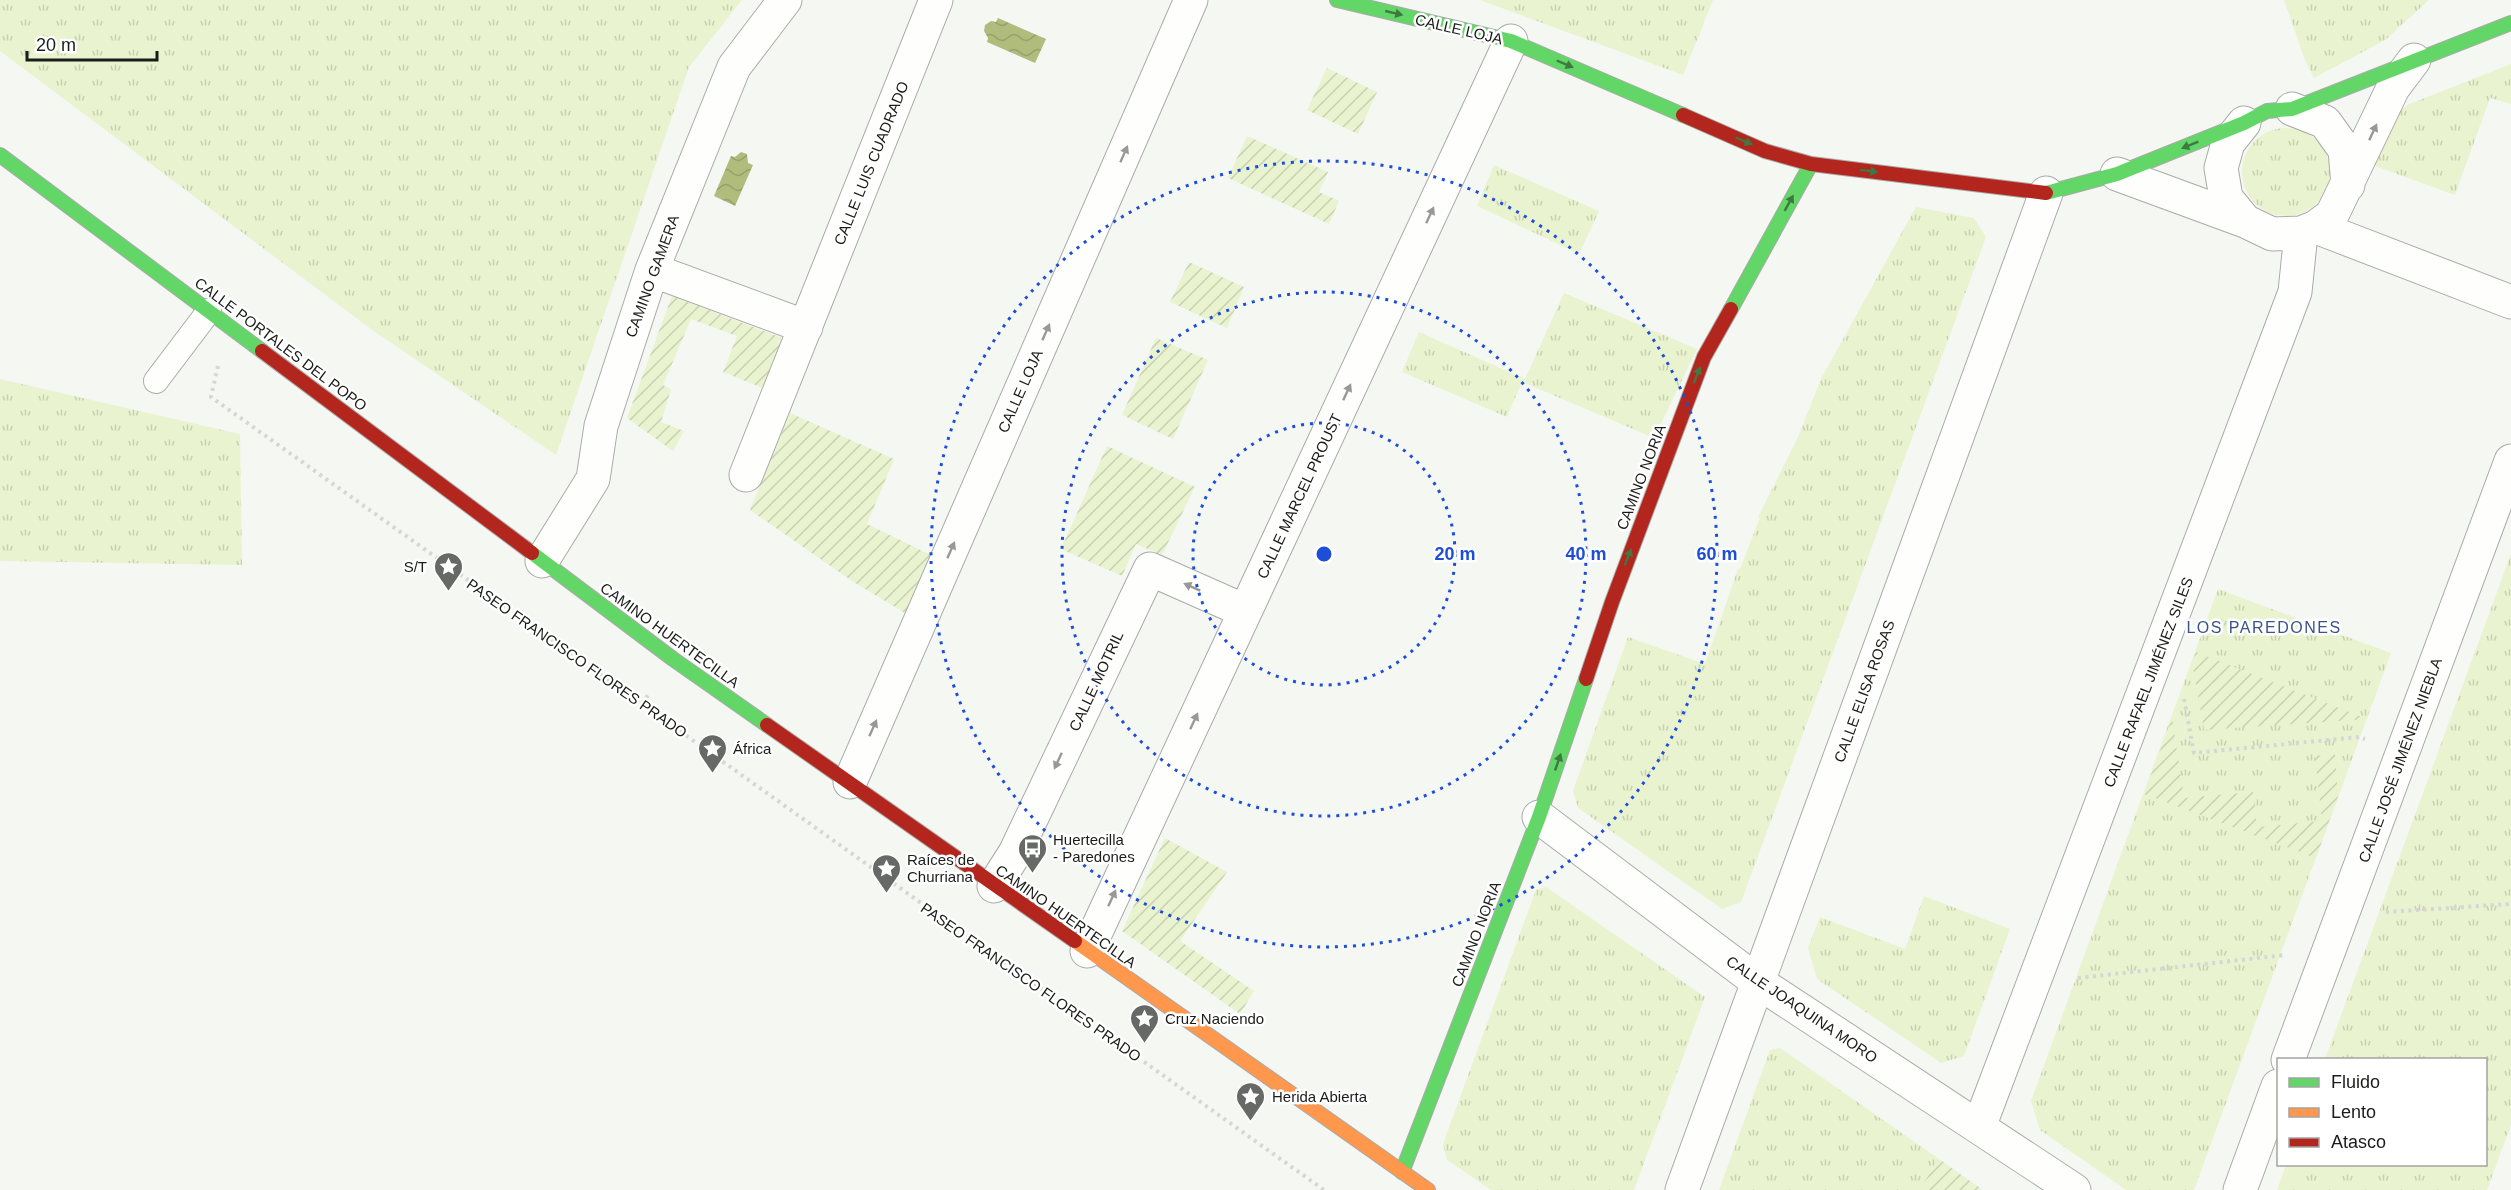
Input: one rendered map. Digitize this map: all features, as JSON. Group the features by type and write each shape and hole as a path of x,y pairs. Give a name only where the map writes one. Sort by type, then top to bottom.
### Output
{"street":[{"name":"CAMINO GAMERA","path":"542,561 593,479 601,426 652,270 734,67 784,0"},
{"name":"CALLE LUIS CUADRADO","path":"746,475 936,0"},
{"name":"CALLE LOJA","path":"850,782 1191,0"},
{"name":"CALLE LOJA","path":"1337,0 1511,41 1766,151 1811,164"},
{"path":"1811,164 2046,193 2117,174 2244,123 2267,111 2292,109 2511,23"},
{"name":"CALLE MARCEL PROUST","path":"1087,951 1511,41"},
{"path":"2309,230 2332,215 2393,88 2414,60"},
{"path":"2292,109 2325,122 2345,150 2348,185"},
{"path":"2244,123 2228,143 2221,168 2226,198 2245,221"},
{"name":"CALLE PORTALES DEL POPO","path":"0,155 542,561"},
{"name":"CAMINO NORIA","path":"1402,1172 1539,817 1611,602 1704,357 1811,164"},
{"path":"2117,174 2245,221 2272,234 2309,230 2511,302"},
{"name":"CALLE ELISA ROSAS","path":"1682,1190 2046,193"},
{"name":"CALLE RAFAEL JIMÉNEZ SILES","path":"1979,1127 2295,292 2309,230"},
{"path":"652,270 806,327"},
{"name":"CALLE JOSÉ JIMÉNEZ NIEBLA","path":"2288,1058 2511,461"},
{"name":"CAMINO HUERTECILLA","path":"542,561 673,659 1428,1190"},
{"name":"CALLE MOTRIL","path":"994,886 1015,853 1150,569 1245,611"},
{"name":"CALLE JOAQUINA MORO","path":"1539,817 1758,982 2074,1190"},
{"path":"2240,1190 2277,1089"}],"lane":[{"path":"156,381 209,311"}],"path":[{"name":"PASEO FRANCISCO FLORES PRADO","path":"211,397 1324,1190"},
{"path":"2150,675 2182,691 2194,753 2359,737 2402,753"},
{"path":"2348,899 2379,913 2511,904"},
{"path":"2040,966 2075,978 2282,954 2322,969"}],"green space":[{"path":"0,0 742,0 689,67 556,455 371,329 0,51"},
{"path":"1480,0 1713,0 1683,75"},
{"path":"2284,0 2429,0 2385,40 2314,78 2305,60"},
{"path":"2511,64 2511,104 2490,98 2455,195 2375,166 2392,119 2407,105"},
{"path":"1327,68 1377,92 1358,134 1307,110"},
{"path":"2286,128 2311,135 2323,147 2330,172 2323,197 2311,209 2286,216 2261,209 2249,197 2242,172 2249,147 2261,135"},
{"path":"1247,136 1328,172 1319,192 1339,201 1329,224 1228,178"},
{"path":"1494,165 1599,211 1579,254 1477,206"},
{"path":"1916,207 1974,218 1986,237 1741,902 1722,909 1578,808 1573,791 1628,637 1705,664 1738,569 1740,569 1760,518 1758,517 1798,437 1821,379"},
{"path":"1189,262 1244,287 1227,328 1170,302"},
{"path":"1564,293 1697,349 1654,438 1522,382 1507,417 1402,372 1419,332 1525,379"},
{"path":"672,296 785,339 765,389 723,372 737,336 691,319 663,385 671,389 661,422 684,431 673,451 627,418"},
{"path":"1156,338 1208,360 1173,439 1122,415"},
{"path":"0,379 240,434 242,565 0,561"},
{"path":"790,413 894,459 867,524 935,557 910,616 852,581 750,510"},
{"path":"1107,446 1195,487 1162,555 1136,544 1122,576 1061,549"},
{"path":"2511,554 2511,1125 2487,1190 2277,1190 2286,1166 2487,1166 2487,1058 2325,1058"},
{"path":"2218,589 2391,653 2194,1190 2126,1190 2040,1130 2031,1101"},
{"path":"2196,652 2367,719 2204,730 2192,662"},
{"path":"2172,718 2184,798 2253,792 2257,827 2322,821 2315,756 2335,754 2338,797 2316,858 2144,794"},
{"path":"1165,838 1227,872 1180,941 1254,991 1240,1014 1122,931"},
{"path":"1546,887 1705,997 1634,1190 1491,1190 1447,1160 1443,1144 1536,890"},
{"path":"1924,896 2010,929 1964,1056 1941,1063 1817,979 1808,948 1820,917 1905,949"},
{"path":"1780,1048 1939,1159 1919,1190 1719,1190 1770,1050"},
{"path":"1939,1159 1983,1190 1919,1190"}],"water":[{"path":"998,18 1046,39 1035,63 987,42 985,25 991,21 996,22"},
{"path":"741,152 747,154 748,163 753,165 735,206 714,196 731,156 735,157"}],"traffic: fast":[{"path":"1337,0 1511,41 1683,115"},
{"path":"2046,193 2117,174 2244,123 2267,111 2292,109 2511,23"},
{"path":"0,155 262,351"},
{"path":"1731,309 1811,164"},
{"path":"532,553 673,659 767,725"},
{"path":"1402,1172 1539,817 1586,679"}],"traffic: slow":[{"path":"1075,941 1428,1190"}],"traffic: jam":[{"path":"1683,115 1765,151 1811,164 2046,193"},
{"path":"1586,679 1612,602 1704,357 1731,309"},
{"path":"262,351 532,553"},
{"path":"767,725 1075,941"}],"place":[{"name":"S/T","path":"448,592"},
{"name":"África","path":"712,774"},
{"name":"Huertecilla - Paredones","path":"1032,874"},
{"name":"Raíces de Churriana","path":"886,894"},
{"name":"Cruz Naciendo","path":"1144,1044"},
{"name":"Herida Abierta","path":"1251,1122"}],"district":[{"name":"LOS PAREDONES","path":"2264,627"}]}
